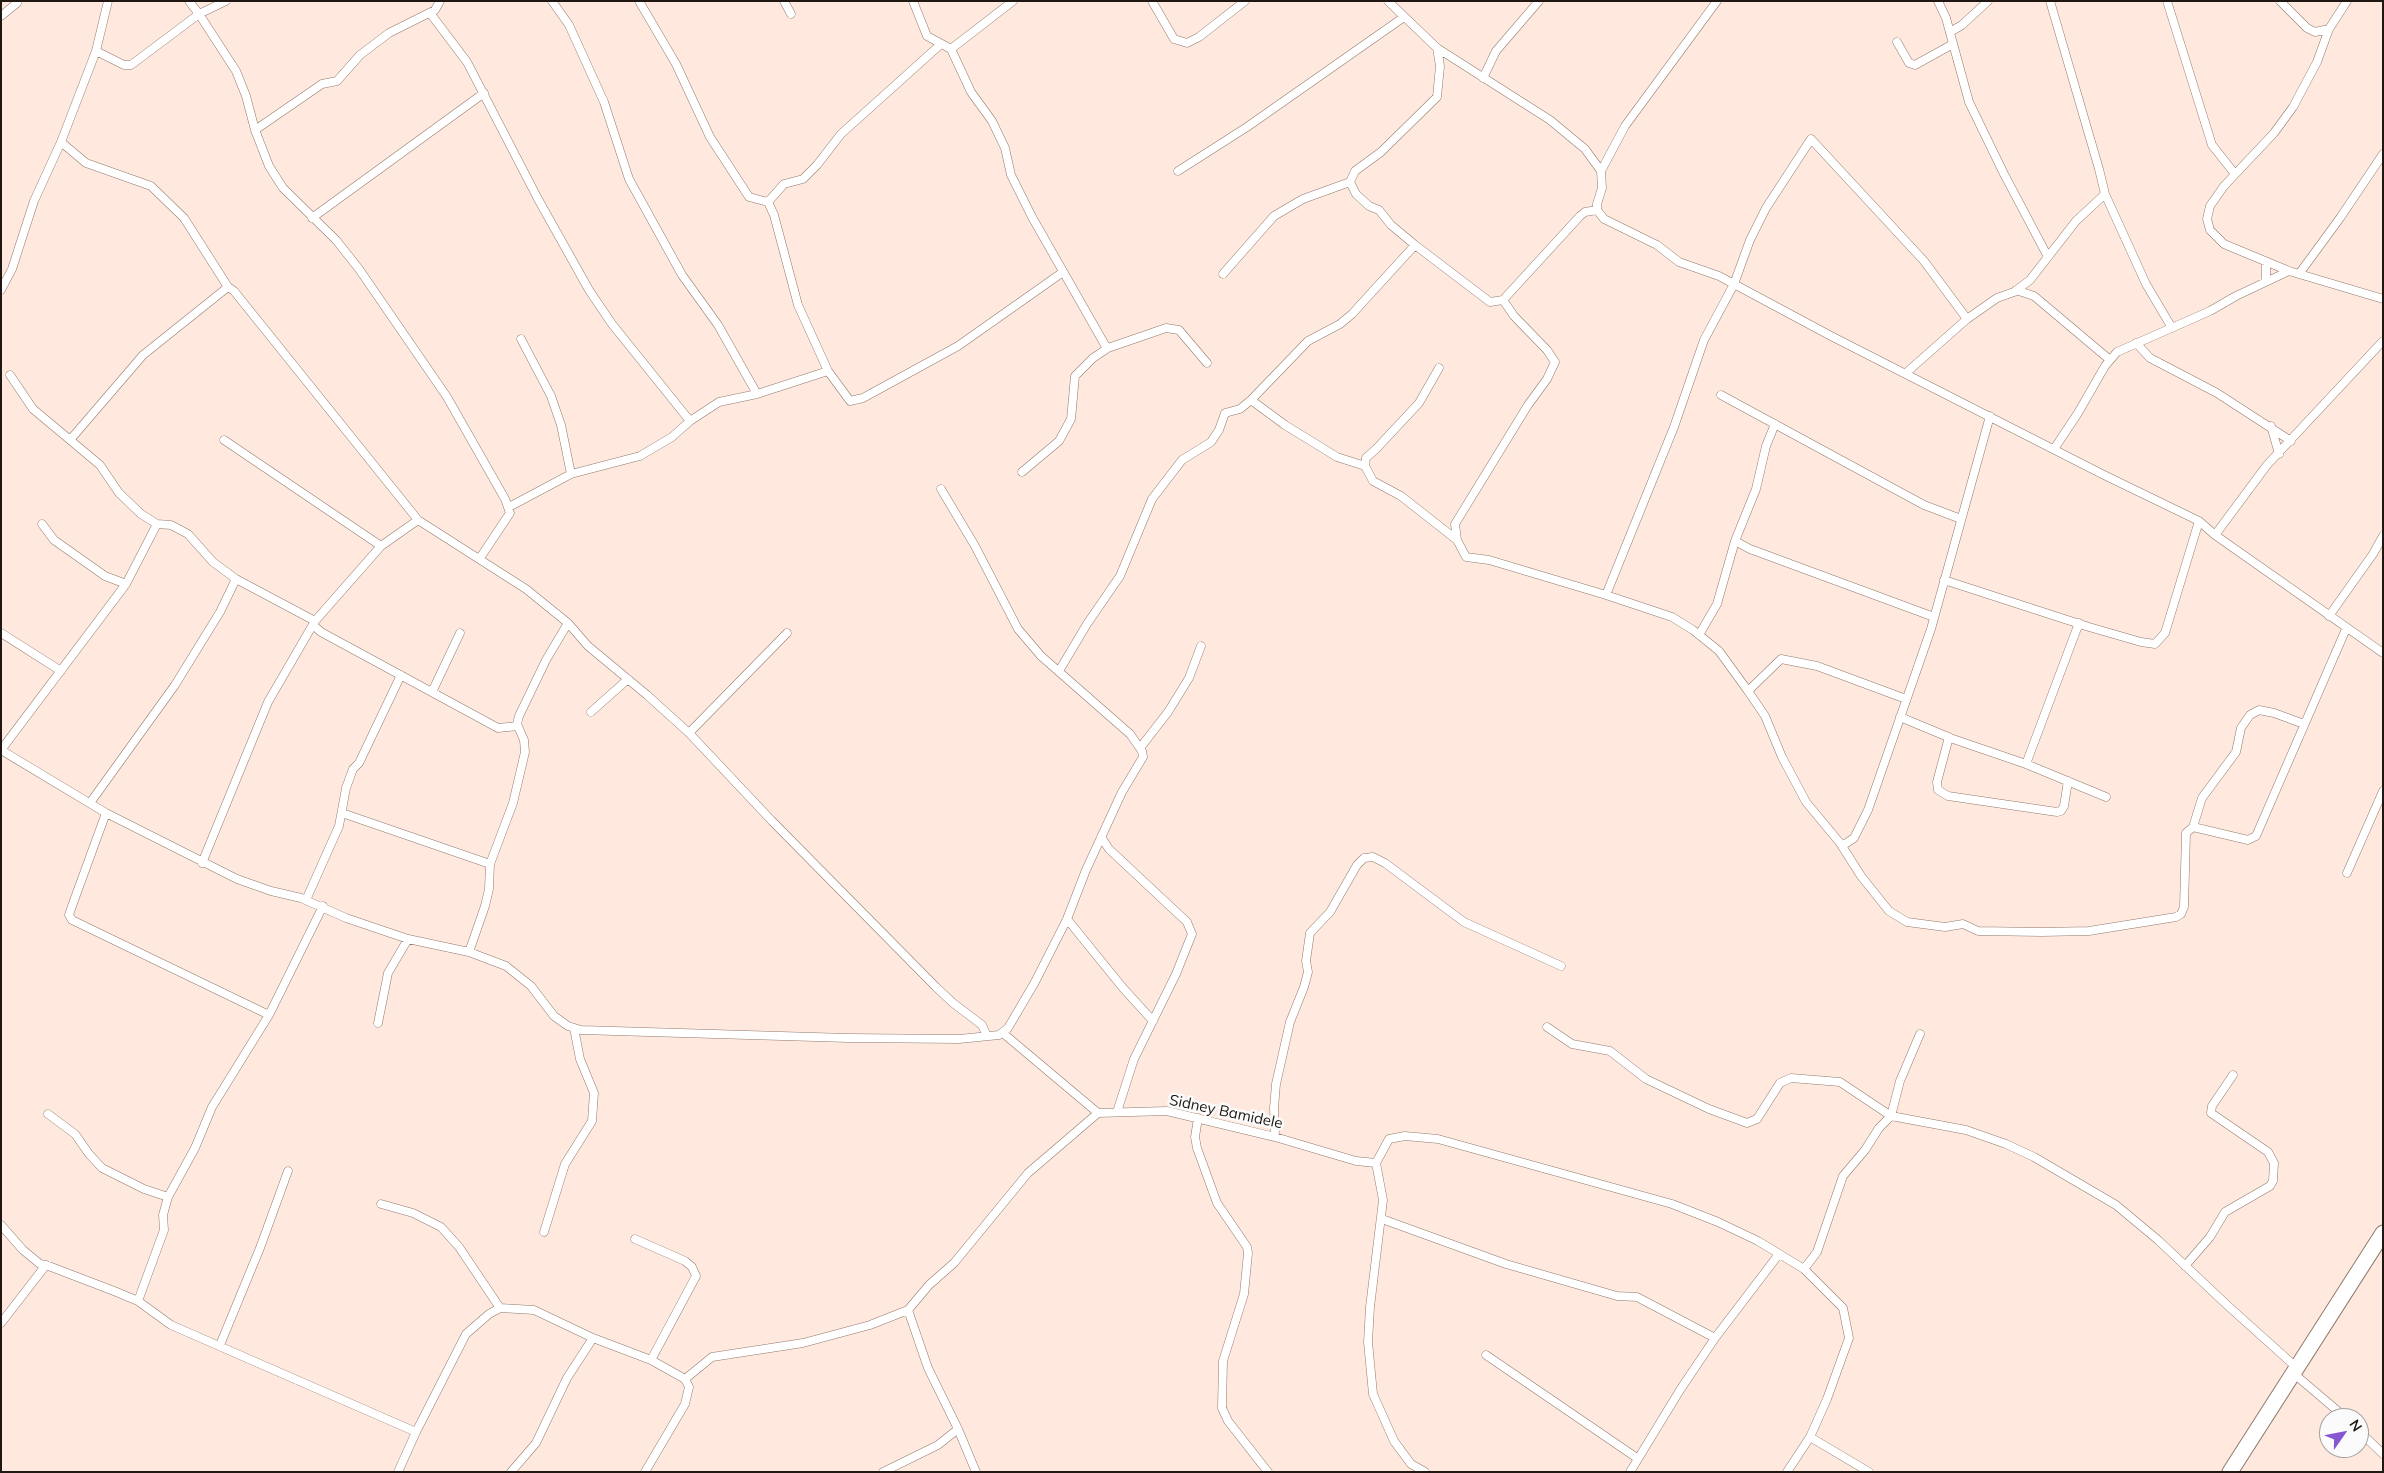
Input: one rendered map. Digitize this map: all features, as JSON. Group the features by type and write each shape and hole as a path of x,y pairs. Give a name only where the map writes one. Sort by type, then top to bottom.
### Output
{"highway":[{"path":"2230,1472 2383,1233"}],"street":[{"path":"1,290 12,269 34,201 62,142 96,50 108,1"},
{"path":"189,1 236,70 246,96 254,130 270,166 283,188 336,240 359,269 447,397 509,507 510,513 480,558"},
{"path":"96,50 124,65 131,65 199,14 226,1"},
{"path":"254,130 322,84 337,81 360,55 389,33 430,13 438,7 440,1"},
{"path":"552,1 569,25 604,102 629,179 682,275 718,325 757,394"},
{"path":"639,1 676,64 710,137 749,197 768,202"},
{"path":"784,1 791,14"},
{"path":"914,1 928,36 951,49 971,92 992,122 1005,148 1014,181 1063,272 1108,348"},
{"path":"951,49 1014,1"},
{"path":"1152,1 1174,39 1187,43 1199,37 1245,1"},
{"path":"1388,1 1437,48 1550,120 1585,149 1602,171 1603,180 1598,210 1604,219 1657,245 1679,262 1734,284 2054,449 2199,521 2215,535 2383,654"},
{"path":"1483,78 1496,51 1539,1"},
{"path":"1602,171 1625,126 1716,1"},
{"path":"1938,1 1954,44 1969,102 2004,174 2048,257"},
{"path":"1950,32 1962,25 1988,1"},
{"path":"2050,1 2100,169 2105,194 2146,284 2172,328"},
{"path":"2167,1 2212,145 2235,174"},
{"path":"2280,1 2300,23 2316,32 2323,44"},
{"path":"2347,1 2329,29 2317,62 2293,107 2274,133 2224,186 2210,206 2207,214 2210,230 2224,244 2289,271 2383,299"},
{"path":"1,16 18,3"},
{"path":"430,13 467,62 538,199 589,290 612,324 690,421"},
{"path":"1178,171 1247,127 1404,17"},
{"path":"2316,32 2329,29"},
{"path":"1896,42 1909,63 1914,65 1954,44"},
{"path":"768,202 784,184 803,179 817,165 841,134 941,44"},
{"path":"1223,274 1274,216 1304,200 1350,182 1356,171 1381,152 1437,97 1440,66 1437,48"},
{"path":"1440,66 1452,58"},
{"path":"312,218 484,93"},
{"path":"1606,595 1674,427 1704,340 1734,284 1750,240 1766,208 1810,139 1924,261 1967,319"},
{"path":"62,142 86,163 151,186 184,218 228,287 234,291 418,520 526,589 568,623 588,646 689,733 779,828 936,987 953,1003 982,1025 987,1036"},
{"path":"2299,274 2383,154"},
{"path":"1350,182 1356,194 1369,206 1379,210 1392,225 1415,245 1487,301 1497,302 1503,300 1572,223 1585,212 1598,210"},
{"path":"1906,373 1967,319 1997,298 2016,290 2030,280 2076,221 2105,194"},
{"path":"768,202 774,216 798,305 828,371 850,401 863,398 958,346 1063,272"},
{"path":"1059,671 1087,624 1120,576 1152,499 1182,460 1211,442 1219,430 1225,413 1240,409 1251,400 1308,341 1340,324 1352,314 1415,245"},
{"path":"2266,262 2266,281"},
{"path":"2054,449 2110,360 2117,352 2210,311 2289,271"},
{"path":"2030,280 2034,296"},
{"path":"70,440 143,355 228,287"},
{"path":"2016,290 2034,296 2110,360"},
{"path":"1503,300 1518,321 1553,356 1554,365 1455,524 1457,540 1466,557 1489,560 1672,617 1719,651 1765,716 1782,757 1806,802 1840,843 1860,876 1889,911 1907,922 1944,927 1964,924 1978,931 2089,931 2154,919 2176,917 2181,914 2184,907 2186,833 2193,827 2202,798 2236,752 2241,728 2250,716 2259,710 2274,713 2304,724"},
{"path":"1022,472 1059,441 1071,419 1075,376 1093,358 1108,348 1166,328 1179,330 1207,363"},
{"path":"521,339 551,396 561,425 572,474"},
{"path":"2142,351 2144,340"},
{"path":"2215,535 2248,490 2279,454 2383,341"},
{"path":"2136,343 2150,358 2217,393 2291,441"},
{"path":"1439,368 1419,403 1366,458 1365,466 1373,481 1401,496 1457,540"},
{"path":"509,507 572,474 640,456 672,437 690,421 719,402 757,394 828,371"},
{"path":"10,376 33,409 100,465 119,493 141,514 157,524 170,525 188,534 213,562 236,579 314,623 321,632 498,728 518,726"},
{"path":"1721,395 1924,505 1961,519"},
{"path":"1251,400 1285,426 1337,457 1365,466"},
{"path":"1846,854 1850,841 1859,831 1868,810 1934,617 1990,416"},
{"path":"1699,635 1717,604 1736,541 1756,489 1766,446 1775,424"},
{"path":"2270,426 2279,454"},
{"path":"224,440 381,546"},
{"path":"942,489 975,546 1013,622 1040,656 1130,734 1144,757 1122,792 1067,919 1035,982 1004,1034"},
{"path":"202,862 268,702 314,623 381,546 418,520"},
{"path":"1944,580 2141,642 2155,644 2162,639 2199,521"},
{"path":"42,524 54,540 105,576 126,584"},
{"path":"157,524 126,584 1,750 106,813 237,879 271,891 306,900 323,906 346,918 408,939 469,952 516,972 531,986 554,1016 568,1026 580,1030 848,1038 960,1038 1004,1034 1098,1113 1028,1173 959,1257 929,1285 908,1310 870,1326 802,1343 712,1357 685,1379"},
{"path":"2329,616 2373,554 2383,536"},
{"path":"1736,541 1750,549 1934,617"},
{"path":"90,803 175,685 220,612 236,579"},
{"path":"469,952 485,906 489,889 490,864 513,803 525,752 524,740 518,726 519,716 546,660 568,623"},
{"path":"2026,764 2079,623"},
{"path":"2193,827 2248,840 2256,836 2346,629"},
{"path":"1,633 61,671"},
{"path":"432,692 460,633"},
{"path":"689,733 787,634"},
{"path":"1140,748 1168,712 1189,678 1201,646"},
{"path":"1748,691 1781,659 1817,666 1906,699"},
{"path":"306,900 332,843 342,812 346,788 353,770 359,763 401,675"},
{"path":"591,712 628,679"},
{"path":"1900,717 1948,737 2026,764 2106,797"},
{"path":"1948,737 1937,782 1938,790 1948,796 2057,812 2061,811 2064,806 2068,781"},
{"path":"2347,873 2383,791"},
{"path":"342,812 490,864"},
{"path":"106,813 69,915 72,920 269,1015"},
{"path":"1101,837 1109,849 1190,926 1192,934 1134,1059 1117,1112"},
{"path":"1840,843 1850,841"},
{"path":"1095,851 1109,849"},
{"path":"1275,1137 1274,1108 1276,1084 1290,1022 1308,972 1306,961 1310,934 1330,912 1356,864 1364,858 1373,856 1385,863 1464,922 1561,966"},
{"path":"138,1301 164,1230 163,1215 168,1196 195,1148 212,1107 269,1015 323,906"},
{"path":"1067,919 1153,1021"},
{"path":"378,1023 388,973 408,939"},
{"path":"1547,1027 1572,1044 1610,1051 1646,1079 1709,1109 1747,1123 1757,1119 1780,1083 1791,1078 1840,1082 1891,1116 1966,1130 2006,1144 2034,1157 2116,1205 2185,1266 2335,1408"},
{"path":"544,1232 565,1164 592,1121 594,1093 580,1059 574,1028"},
{"path":"1804,1269 1817,1252 1843,1176 1865,1150 1879,1128 1891,1116 1900,1082 1920,1034"},
{"path":"2185,1266 2210,1238 2225,1212 2270,1186 2273,1181 2274,1163 2268,1152 2211,1113 2212,1106 2233,1075"},
{"name":"Sidney Bamidele","path":"1098,1113 1167,1111 1275,1137 1356,1161 1376,1163"},
{"path":"48,1114 75,1134 102,1168 144,1189 168,1196"},
{"path":"1198,1118 1195,1137 1197,1148 1217,1203 1247,1247 1248,1253 1244,1294 1223,1360 1222,1408 1228,1421 1268,1472"},
{"path":"1425,1472 1411,1464 1394,1441 1373,1394 1368,1342 1383,1200 1376,1163 1389,1139 1405,1136 1438,1138 1672,1204 1718,1222 1804,1269 1843,1308 1849,1338 1827,1399 1810,1437 1787,1472"},
{"path":"220,1345 260,1248 288,1172"},
{"path":"381,1204 413,1213 441,1227 459,1247 500,1308"},
{"path":"1382,1219 1506,1264 1617,1296 1637,1296 1715,1338"},
{"path":"1,1225 23,1250 40,1264 138,1301 171,1325 416,1432"},
{"path":"634,1239 684,1260 692,1267 696,1276 651,1360"},
{"path":"1630,1472 1637,1458 1715,1338 1779,1254"},
{"path":"1,1323 46,1265"},
{"path":"398,1472 416,1432 466,1334 488,1314 500,1308 534,1310 594,1338 651,1360 685,1379 689,1387 685,1404 645,1472"},
{"path":"908,1310 928,1368 958,1429 976,1472"},
{"path":"511,1472 536,1444 567,1378 594,1338"},
{"path":"1486,1355 1637,1458"},
{"path":"883,1472 938,1445 958,1429"},
{"path":"1810,1437 1870,1472"},
{"path":"2369,1441 2383,1454"}]}
